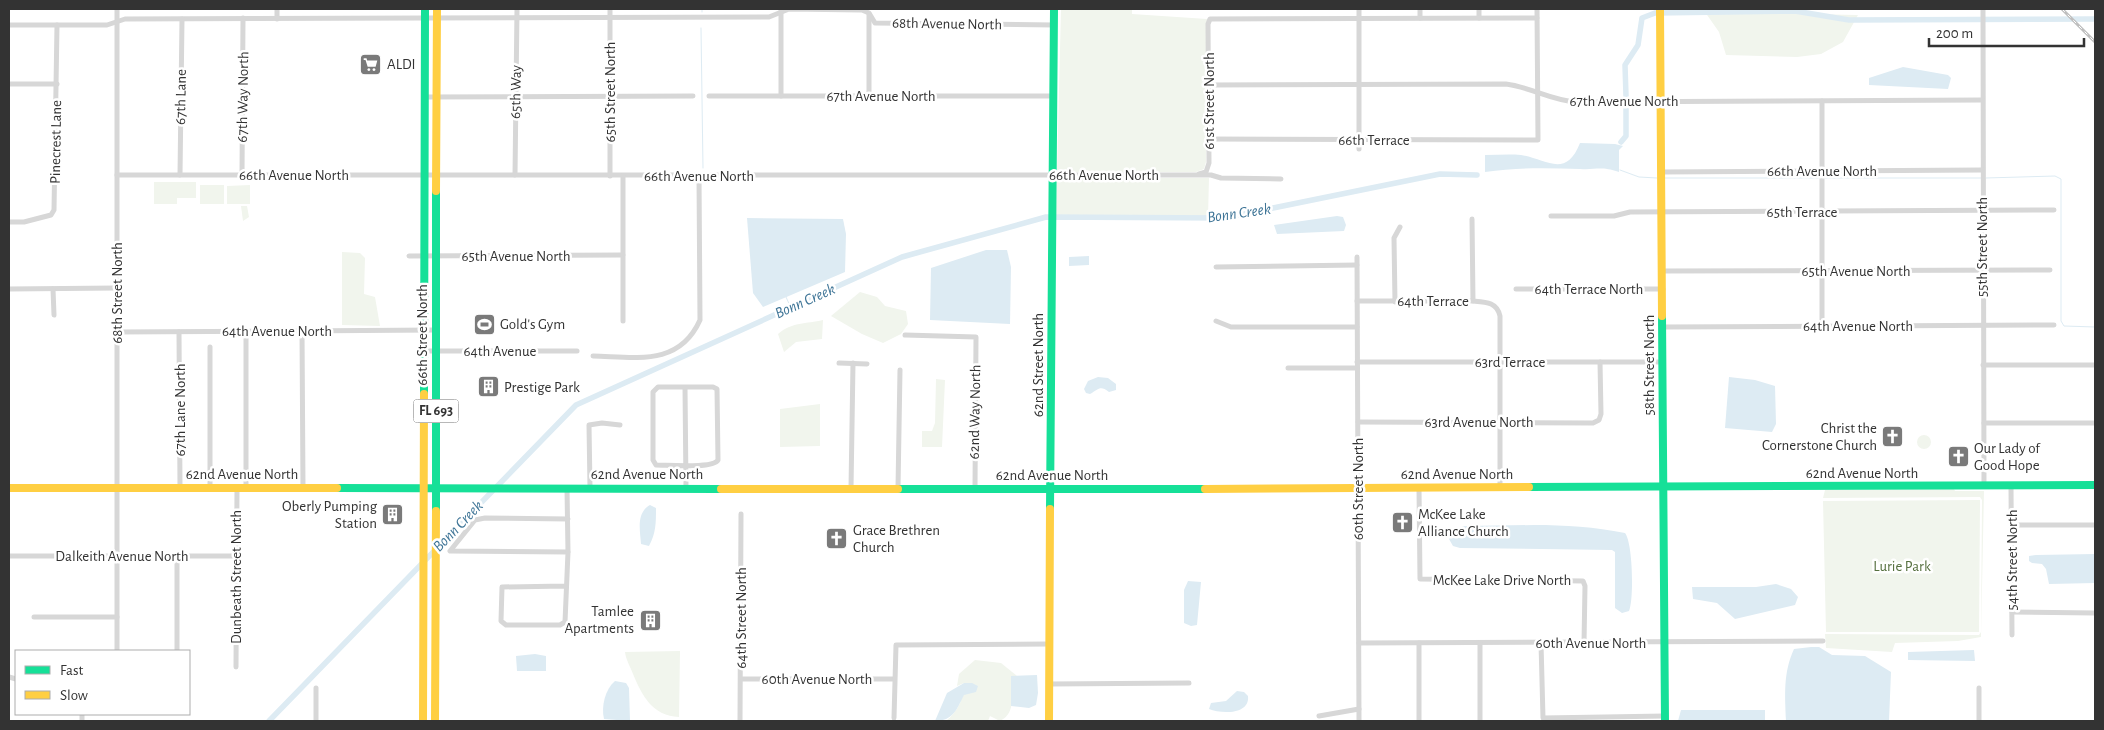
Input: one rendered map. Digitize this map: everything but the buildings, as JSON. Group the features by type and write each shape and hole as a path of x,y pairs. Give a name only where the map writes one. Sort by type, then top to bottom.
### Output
{"street":[{"name":"68th Street North","path":"117,9 117,650"},
{"path":"277,9 277,18"},
{"name":"66th Street North","path":"423,721 424,9"},
{"name":"66th Street North","path":"435,721 437,9"},
{"name":"65th Way","path":"515,175 517,9"},
{"name":"65th Street North","path":"610,9 610,176"},
{"name":"62nd Street North","path":"1049,721 1054,9"},
{"path":"1358,9 1359,149"},
{"path":"1420,9 1420,18"},
{"path":"1479,9 1479,18"},
{"path":"1537,9 1538,92"},
{"name":"58th Street North","path":"1660,9 1665,719"},
{"name":"68th Avenue North","path":"9,25 107,25 117,20 244,18 610,19 769,17 781,11 862,10 869,13 875,23 1054,25"},
{"name":"55th Street North","path":"1983,10 1982,270 1984,486"},
{"path":"781,11 781,96"},
{"path":"869,13 869,96"},
{"name":"67th Way North","path":"242,175 244,18"},
{"path":"1358,18 1537,18"},
{"name":"61st Street North","path":"1196,176 1206,172 1209,163 1208,24 1210,19 1358,18"},
{"name":"67th Lane","path":"180,175 182,19"},
{"name":"Pinecrest Lane","path":"9,222 39,219 52,215 54,210 57,25"},
{"path":"9,84 57,84"},
{"name":"67th Avenue North","path":"1209,85 1506,84 1566,101 1982,100"},
{"name":"66th Terrace","path":"1209,139 1538,140 1538,92"},
{"path":"424,97 693,96"},
{"name":"67th Avenue North","path":"709,96 1053,96"},
{"path":"1822,101 1822,326"},
{"name":"66th Avenue North","path":"1662,176 1982,172"},
{"name":"66th Avenue North","path":"117,175 1053,175 1196,176 1281,180"},
{"path":"623,176 623,321"},
{"path":"592,356 653,357 668,354 689,336 700,320 699,176"},
{"name":"65th Terrace","path":"1551,216 1614,216 1630,212 2054,210"},
{"path":"1472,219 1473,301"},
{"path":"1394,302 1394,238 1400,227"},
{"name":"65th Avenue North","path":"409,256 622,255"},
{"name":"60th Street North","path":"1357,257 1359,721"},
{"path":"1216,267 1357,265"},
{"name":"65th Avenue North","path":"1662,271 2050,270"},
{"path":"9,290 117,288"},
{"path":"54,289 54,316"},
{"name":"64th Terrace North","path":"1516,289 1663,289"},
{"name":"64th Terrace","path":"1357,302 1473,301 1492,303 1497,306 1500,316 1500,362"},
{"path":"1216,321 1231,327 1357,327"},
{"name":"64th Avenue North","path":"1663,327 2054,326"},
{"name":"64th Avenue North","path":"117,332 436,330"},
{"path":"246,331 246,488"},
{"path":"302,331 303,488"},
{"name":"67th Lane North","path":"179,332 180,488"},
{"name":"62nd Way North","path":"905,335 976,337 974,488"},
{"path":"210,347 210,488"},
{"name":"64th Avenue","path":"424,351 577,351"},
{"name":"63rd Terrace","path":"1357,362 1663,362"},
{"path":"1500,362 1500,488"},
{"name":"63rd Avenue North","path":"1358,422 1593,422 1600,420 1600,362"},
{"path":"839,363 867,364"},
{"path":"851,488 853,364"},
{"path":"1983,365 2095,365"},
{"path":"1288,368 1357,368"},
{"path":"898,488 900,370"},
{"path":"658,386 685,387 713,387 717,389 718,450 716,464 656,465 653,460 653,392 658,386"},
{"path":"685,387 686,488"},
{"path":"1984,423 2095,423"},
{"path":"590,488 589,425 620,425"},
{"name":"62nd Avenue North","path":"9,488 1052,489 2095,485"},
{"name":"54th Street North","path":"2011,486 2012,635"},
{"name":"Dunbeath Street North","path":"236,667 237,488"},
{"path":"565,586 502,587 501,621 506,625 560,625 565,622 565,586 568,552 567,488"},
{"name":"McKee Lake Drive North","path":"1419,488 1420,579 1583,581 1585,586 1584,643"},
{"name":"64th Street North","path":"740,721 741,514"},
{"path":"568,519 485,518 475,520 450,551 568,552"},
{"path":"2012,525 2095,525"},
{"name":"Dalkeith Avenue North","path":"9,556 236,556"},
{"path":"177,556 177,650"},
{"path":"2012,612 2095,613"},
{"path":"34,617 117,617"},
{"name":"60th Avenue North","path":"1358,643 1823,641"},
{"path":"1418,721 1419,643"},
{"path":"1480,643 1480,721"},
{"path":"1542,643 1542,718 1665,719"},
{"path":"894,718 896,644 1049,644"},
{"name":"60th Avenue North","path":"741,679 894,679"},
{"path":"1050,684 1189,683"},
{"path":"316,688 316,721"},
{"path":"1979,688 1979,721"},
{"path":"1319,716 1359,709"}],"green space":[{"path":"1061,9 1132,9 1132,14 1207,19 1206,162 1204,169 1196,172 1057,172"},
{"path":"1705,12 1858,15 1843,42 1821,54 1797,57 1726,55 1719,32"},
{"path":"1057,178 1209,178 1208,217 1056,215"},
{"path":"154,182 196,182 196,198 177,198 177,204 154,204"},
{"path":"200,185 224,185 224,204 200,204"},
{"path":"250,185 250,204 227,204 227,186"},
{"path":"241,206 247,206 249,217 243,221"},
{"path":"342,252 360,253 365,258 364,294 375,297 380,326 342,325"},
{"path":"860,292 877,297 885,306 906,311 908,324 901,334 883,343 862,334 831,316"},
{"path":"823,320 822,339 796,342 784,352 778,334 794,325"},
{"path":"936,379 945,380 942,447 922,447 922,431 932,431 935,423"},
{"path":"820,404 820,446 780,447 780,409"},
{"path":"1924,435 1929,437 1931,442 1929,447 1924,449 1919,447 1917,442 1919,437"},
{"path":"1954,489 1955,491 1984,491 1981,637 1958,641 1895,643 1892,652 1826,648 1825,634 1979,635 1981,632 1982,500 1980,497 1823,498 1825,490"},
{"name":"Lurie Park","path":"1980,500 1979,632 1826,632 1823,501"},
{"path":"680,651 679,717 670,716 655,709 645,697 636,682 625,652"},
{"path":"975,660 1001,663 1017,676 1011,676 1012,702 1009,713 1000,721 990,716 988,721 946,721 957,709 964,689 964,683 957,686 959,674"}],"shaded area":[{"path":"1903,67 1948,75 1951,78 1948,89 1869,85 1869,78"},
{"path":"1580,143 1623,146 1619,150 1619,172 1603,169 1545,168 1485,172 1485,155 1521,155 1555,164 1562,164 1568,161 1574,154"},
{"path":"1337,216 1343,217 1346,225 1344,231 1277,234 1274,225"},
{"path":"747,218 843,219 846,234 845,272 763,307 753,293"},
{"path":"986,250 1007,250 1011,267 1010,324 930,320 931,268"},
{"path":"1089,256 1089,265 1069,266 1069,257"},
{"path":"1098,377 1108,378 1116,384 1116,390 1109,392 1101,388 1090,394 1086,393 1084,389 1088,381"},
{"path":"1729,377 1755,380 1775,386 1776,424 1772,432 1725,428"},
{"path":"650,505 656,508 656,518 649,546 641,544 640,528 643,512"},
{"path":"1534,525 1580,527 1625,533 1630,548 1632,572 1632,596 1629,611 1622,613 1615,608 1615,552 1612,550 1460,548 1453,546 1449,539 1451,530 1465,526"},
{"path":"2095,554 2095,583 2049,584 2046,569 2042,564 2029,561 2029,556 2036,555"},
{"path":"1188,581 1201,582 1197,625 1191,626 1184,623 1184,590"},
{"path":"1776,584 1791,589 1798,597 1795,605 1735,619 1717,603 1693,599 1692,587 1756,587"},
{"path":"1819,647 1832,655 1865,656 1891,672 1889,721 1786,721 1786,684 1790,658 1794,649"},
{"path":"1974,650 1975,661 1908,660 1908,652"},
{"path":"535,654 546,656 546,671 517,671 516,656"},
{"path":"1037,675 1038,693 1036,705 1029,708 1011,706 1011,676"},
{"path":"615,681 626,683 629,688 630,721 604,719 605,699"},
{"path":"964,683 972,683 978,686 976,692 964,695 954,713 946,719 935,721 947,693"},
{"path":"1237,691 1244,692 1248,696 1247,702 1240,710 1220,712 1209,709 1211,703 1226,701"},
{"path":"1681,710 1765,710 1765,721 1678,721"}],"waterway":[{"path":"1626,96 1625,65 1638,45 1642,18 1655,13 1795,11 1849,20 2095,19"},
{"path":"701,28 703,168"},
{"path":"1621,142 1626,136 1626,108"},
{"path":"1620,170 1639,177 1657,178"},
{"name":"Bonn Creek","path":"269,721 576,405 902,257 1046,217 1224,218 1440,174 1477,175"},
{"path":"1986,178 2055,176 2061,179 2061,321 2064,326 2095,327"},
{"path":"1664,178 1820,178"},
{"path":"1824,178 1982,178"},
{"path":"786,297 791,308"}],"railway":[{"path":"2062,9 2095,42"}],"traffic: fast":[{"path":"424,394 425,9"},
{"path":"1050,509 1054,9"},
{"path":"436,191 436,511"},
{"path":"1662,316 1665,721"},
{"path":"1529,487 2095,485"},
{"path":"337,488 721,489"},
{"path":"898,489 1205,489"}],"traffic: slow":[{"path":"436,191 437,9"},
{"path":"1660,9 1662,316"},
{"path":"423,721 424,394"},
{"path":"1205,489 1529,487"},
{"path":"9,488 337,488"},
{"path":"721,489 898,489"},
{"path":"1049,721 1050,509"},
{"path":"435,721 436,511"}],"place":[{"name":"ALDI","path":"371,64"},
{"name":"Gold's Gym","path":"484,324"},
{"name":"Prestige Park","path":"488,387"},
{"name":"Christ the Cornerstone Church","path":"1893,437"},
{"name":"Our Lady of Good Hope","path":"1958,457"},
{"name":"Oberly Pumping Station","path":"393,515"},
{"name":"McKee Lake Alliance Church","path":"1402,523"},
{"name":"Grace Brethren Church","path":"837,539"},
{"name":"Tamlee Apartments","path":"650,620"}]}
